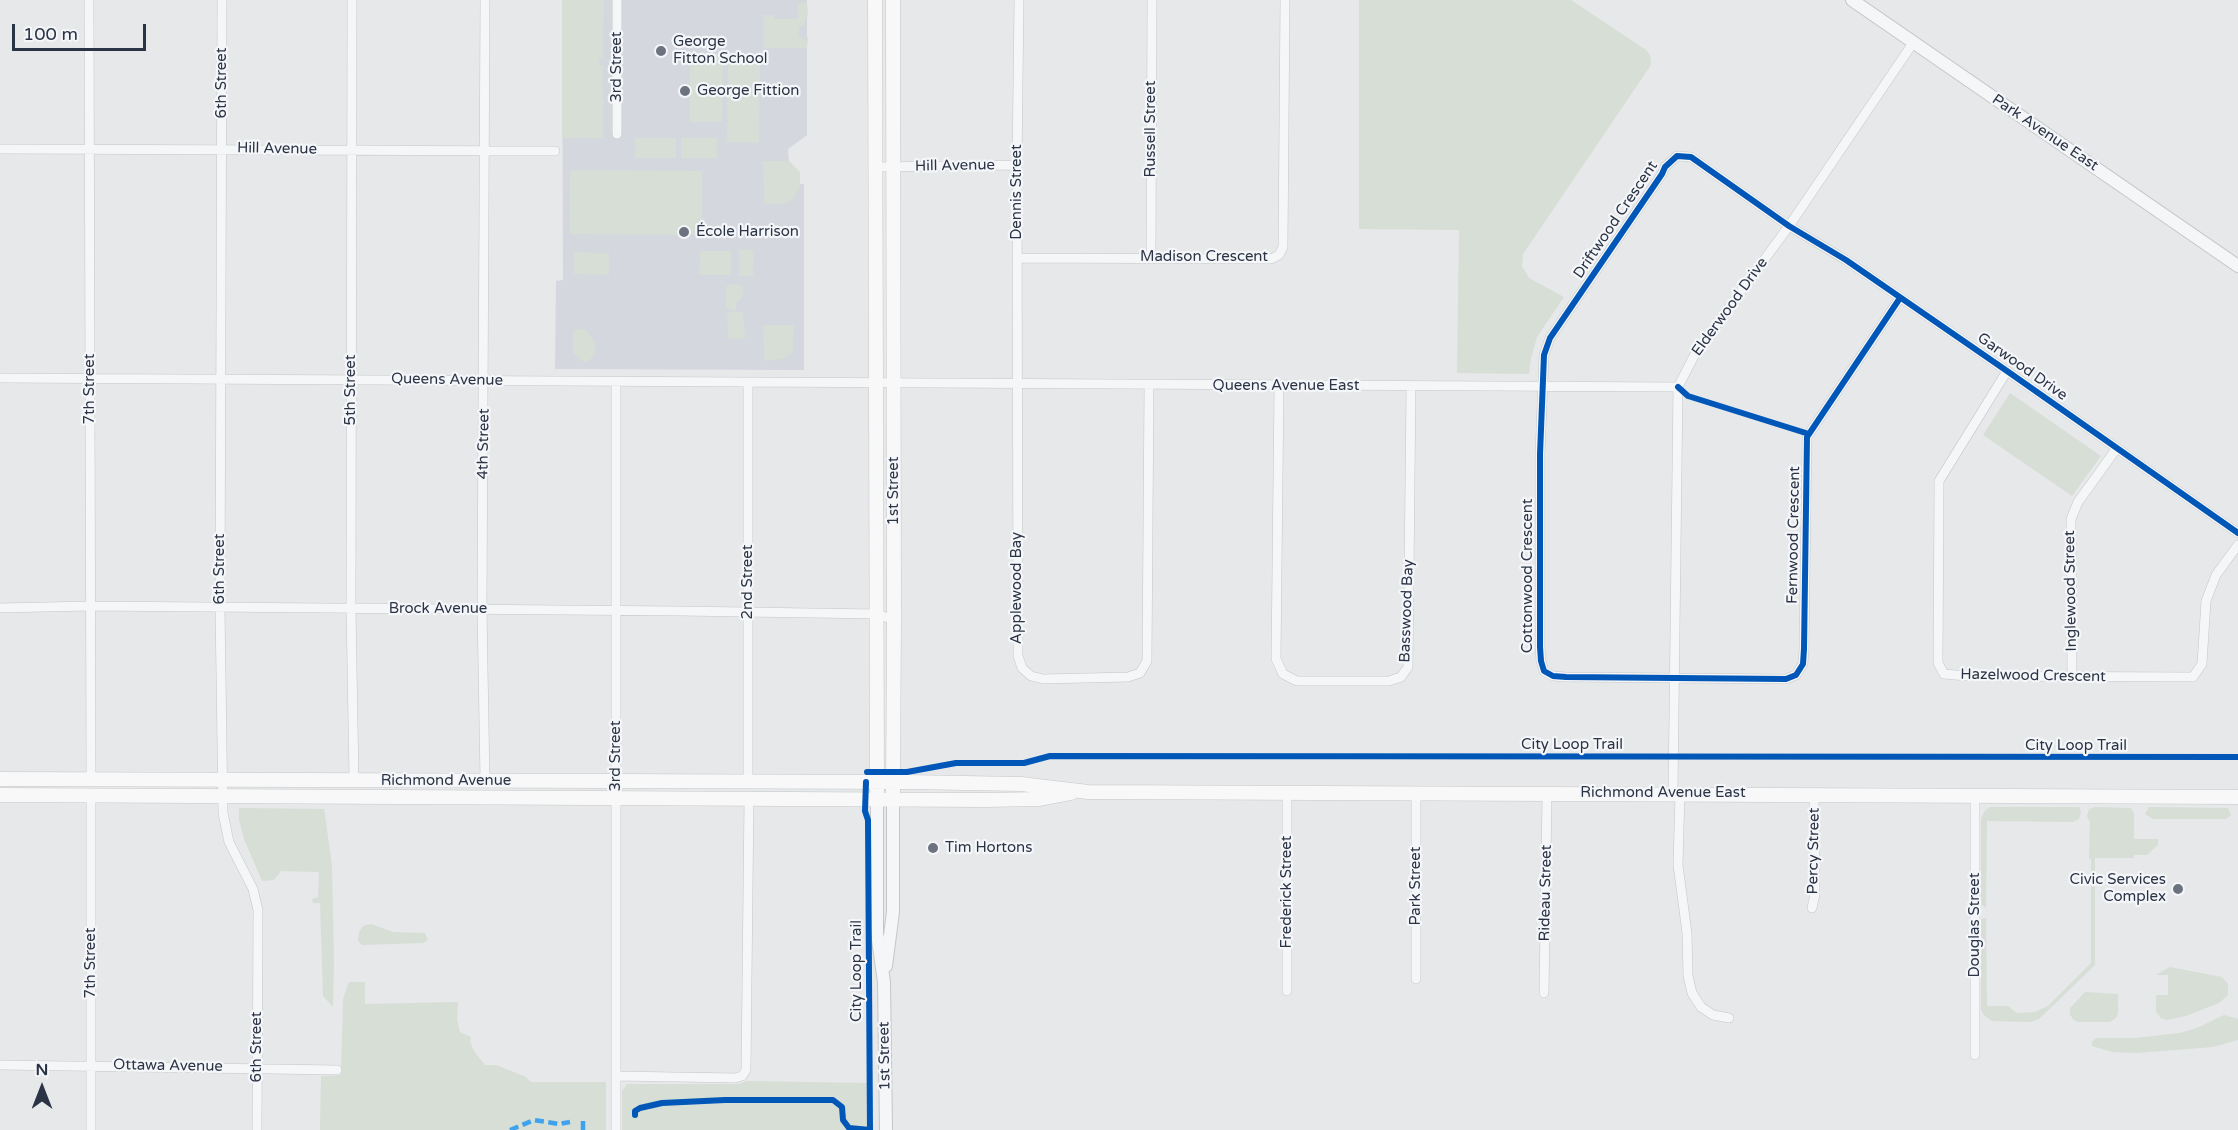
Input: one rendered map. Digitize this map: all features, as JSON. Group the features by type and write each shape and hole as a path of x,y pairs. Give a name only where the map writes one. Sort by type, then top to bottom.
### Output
{"main road":[{"name":"1st Street","path":"875,0 877,799"},
{"name":"1st Street","path":"892,799 893,0"},
{"name":"Richmond Avenue","path":"0,778 892,782"},
{"name":"Richmond Avenue East","path":"892,782 1021,784 1088,792 2238,797"},
{"name":"Richmond Avenue East","path":"892,799 1040,799 1088,792"},
{"name":"Richmond Avenue","path":"0,795 892,799"}],"street":[{"name":"7th Street","path":"89,0 91,778"},
{"name":"6th Street","path":"222,0 220,607 223,796 225,832 253,889 258,910 257,1130"},
{"name":"5th Street","path":"352,0 351,608 354,780"},
{"name":"4th Street","path":"484,781 482,609 485,382 485,0"},
{"name":"3rd Street","path":"616,134 617,0"},
{"name":"Dennis Street","path":"1018,385 1019,0"},
{"name":"Russell Street","path":"1151,257 1152,0"},
{"name":"Madison Crescent","path":"1017,258 1271,259 1279,255 1283,247 1285,0"},
{"name":"Park Avenue East","path":"1852,0 2238,266"},
{"name":"Elderwood Drive","path":"1729,1018 1713,1015 1701,1007 1692,993 1688,976 1683,885 1678,865 1680,810 1676,794 1673,678 1678,387 1695,354 1789,226 1913,43"},
{"name":"Hill Avenue","path":"0,148 555,151"},
{"name":"Driftwood Crescent","path":"1542,387 1544,355 1550,338 1650,192 1665,166 1677,156 1691,157 1789,226"},
{"name":"Hill Avenue","path":"875,167 1017,165"},
{"name":"Garwood Drive","path":"1789,226 1846,260 2238,533"},
{"name":"Fernwood Crescent","path":"1673,678 1786,680 1796,675 1803,664 1807,437 1900,298"},
{"name":"Hazelwood Crescent","path":"2007,371 1939,481 1938,663 1944,674 2193,677 2202,664 2206,601 2216,575 2238,545"},
{"name":"Queens Avenue","path":"0,378 894,384"},
{"name":"3rd Street","path":"616,382 616,1130"},
{"name":"2nd Street","path":"748,383 748,782"},
{"name":"Queens Avenue East","path":"894,384 1678,387"},
{"name":"Applewood Bay","path":"1018,385 1018,656 1022,668 1031,676 1043,679 1128,677 1140,673 1147,661 1149,386"},
{"name":"Basswood Bay","path":"1280,386 1276,659 1283,674 1297,681 1389,681 1401,676 1408,667 1411,387"},
{"name":"Cottonwood Crescent","path":"1542,387 1540,646 1544,670 1553,676 1566,677 1673,678"},
{"name":"Inglewood Street","path":"2072,676 2070,519 2078,502 2117,448"},
{"name":"Brock Avenue","path":"0,608 90,606 877,614 894,620"},
{"name":"Frederick Street","path":"1287,792 1287,992"},
{"name":"Park Street","path":"1416,793 1416,979"},
{"name":"Rideau Street","path":"1544,993 1547,793"},
{"name":"Percy Street","path":"1812,908 1815,894 1814,794"},
{"name":"7th Street","path":"91,796 91,1130"},
{"name":"Douglas Street","path":"1975,796 1975,1055"},
{"path":"616,1076 735,1078 742,1076 746,1070 748,798"},
{"name":"1st Street","path":"877,799 877,933 884,982 886,1130"},
{"name":"1st Street","path":"884,982 893,912 892,799"},
{"name":"Ottawa Avenue","path":"0,1065 337,1070"}],"shaded area":[{"path":"562,0 807,0 807,135 788,149 789,161 776,161 800,172 800,184 804,184 804,370 555,369 556,281 563,280"},
{"path":"562,0 604,0 603,58 600,58 599,65 603,66 603,138 562,138"},
{"path":"1359,0 1571,0 1646,50 1650,55 1651,65 1523,254 1522,266 1529,278 1564,297 1537,337 1529,374 1457,373 1459,230 1359,229"},
{"path":"798,3 807,3 808,15 803,26 800,26 798,37 806,40 808,37 807,48 763,48 763,15 774,15 774,19 797,19"},
{"path":"690,53 723,54 722,122 690,122"},
{"path":"728,55 760,55 759,143 727,142"},
{"path":"635,138 676,138 676,158 635,158"},
{"path":"681,138 717,138 717,158 681,158"},
{"path":"763,161 789,161 800,172 800,187 794,198 785,204 764,204"},
{"path":"570,170 702,171 702,235 570,234"},
{"path":"739,249 754,250 753,276 739,276"},
{"path":"700,251 731,251 731,275 699,275"},
{"path":"574,252 609,253 609,275 574,274"},
{"path":"729,284 743,285 743,296 736,304 736,311 726,306 726,287"},
{"path":"727,312 743,312 745,338 730,339 728,337"},
{"path":"763,325 794,325 791,354 782,359 764,361"},
{"path":"577,329 585,329 596,343 595,354 588,362 582,361 573,353 573,333"},
{"path":"2010,393 2101,456 2072,496 1983,435"},
{"path":"1990,807 2079,807 2081,812 2079,819 2073,822 1987,821 1986,908 1981,904 1981,819"},
{"path":"2095,807 2131,808 2134,814 2134,839 2158,839 2158,845 2147,855 2134,855 2134,858 2095,858 2095,965 2039,1019 2030,1022 1992,1021 1981,1010 1981,919 1986,918 1987,1006 2008,1006 2017,1013 2035,1012 2048,1006 2091,963 2091,859 2089,858 2090,823 2087,816 2089,809"},
{"path":"2149,807 2228,808 2231,815 2226,819 2153,819 2145,814"},
{"path":"239,808 324,809 332,865 333,1007 323,996 320,903 313,903 312,899 318,897 319,872 281,871 274,880 262,881 244,839 239,820"},
{"path":"371,924 393,932 425,933 428,940 423,943 362,945 358,941 359,932 363,926"},
{"path":"2170,967 2222,977 2228,984 2228,995 2219,1003 2186,1016 2167,1020 2161,1018 2156,1011 2156,995 2168,995 2168,975 2156,975"},
{"path":"349,982 365,982 365,1004 458,1002 457,1020 460,1032 471,1037 470,1042 474,1051 485,1065 496,1065 526,1077 531,1082 606,1082 606,1130 320,1130 321,1076 341,1075 343,999"},
{"path":"2085,992 2118,994 2116,1018 2110,1022 2074,1020 2070,1015 2070,1008"},
{"path":"2224,1015 2238,1019 2238,1040 2213,1047 2137,1053 2112,1052 2092,1046 2096,1038 2135,1038 2180,1033 2197,1028"},
{"path":"747,1081 868,1083 868,1130 622,1130 622,1091 627,1084 739,1084"}],"marked path":[{"path":"583,1117 583,1130"},
{"path":"510,1130 534,1120 559,1124 570,1122"}],"cycle path":[{"path":"1900,298 1807,437 1804,649 1803,664 1796,675 1786,679 1566,677 1553,676 1544,671 1540,647 1540,454 1544,355 1550,338 1665,167 1677,156 1691,157 1789,226 1846,260 2238,533"},
{"path":"1678,387 1688,396 1809,434"},
{"name":"City Loop Trail","path":"867,772 907,772 956,763 1024,763 1050,756 2238,757"},
{"name":"City Loop Trail","path":"866,782 870,1130"},
{"path":"635,1115 635,1111 640,1108 662,1103 725,1100 833,1100 842,1107 843,1120 849,1128 870,1130"}],"place":[{"name":"George Fitton School","path":"661,51"},
{"name":"George Fittion","path":"685,91"},
{"name":"École Harrison","path":"684,232"},
{"name":"Tim Hortons","path":"933,848"},
{"name":"Civic Services Complex","path":"2178,889"}]}
